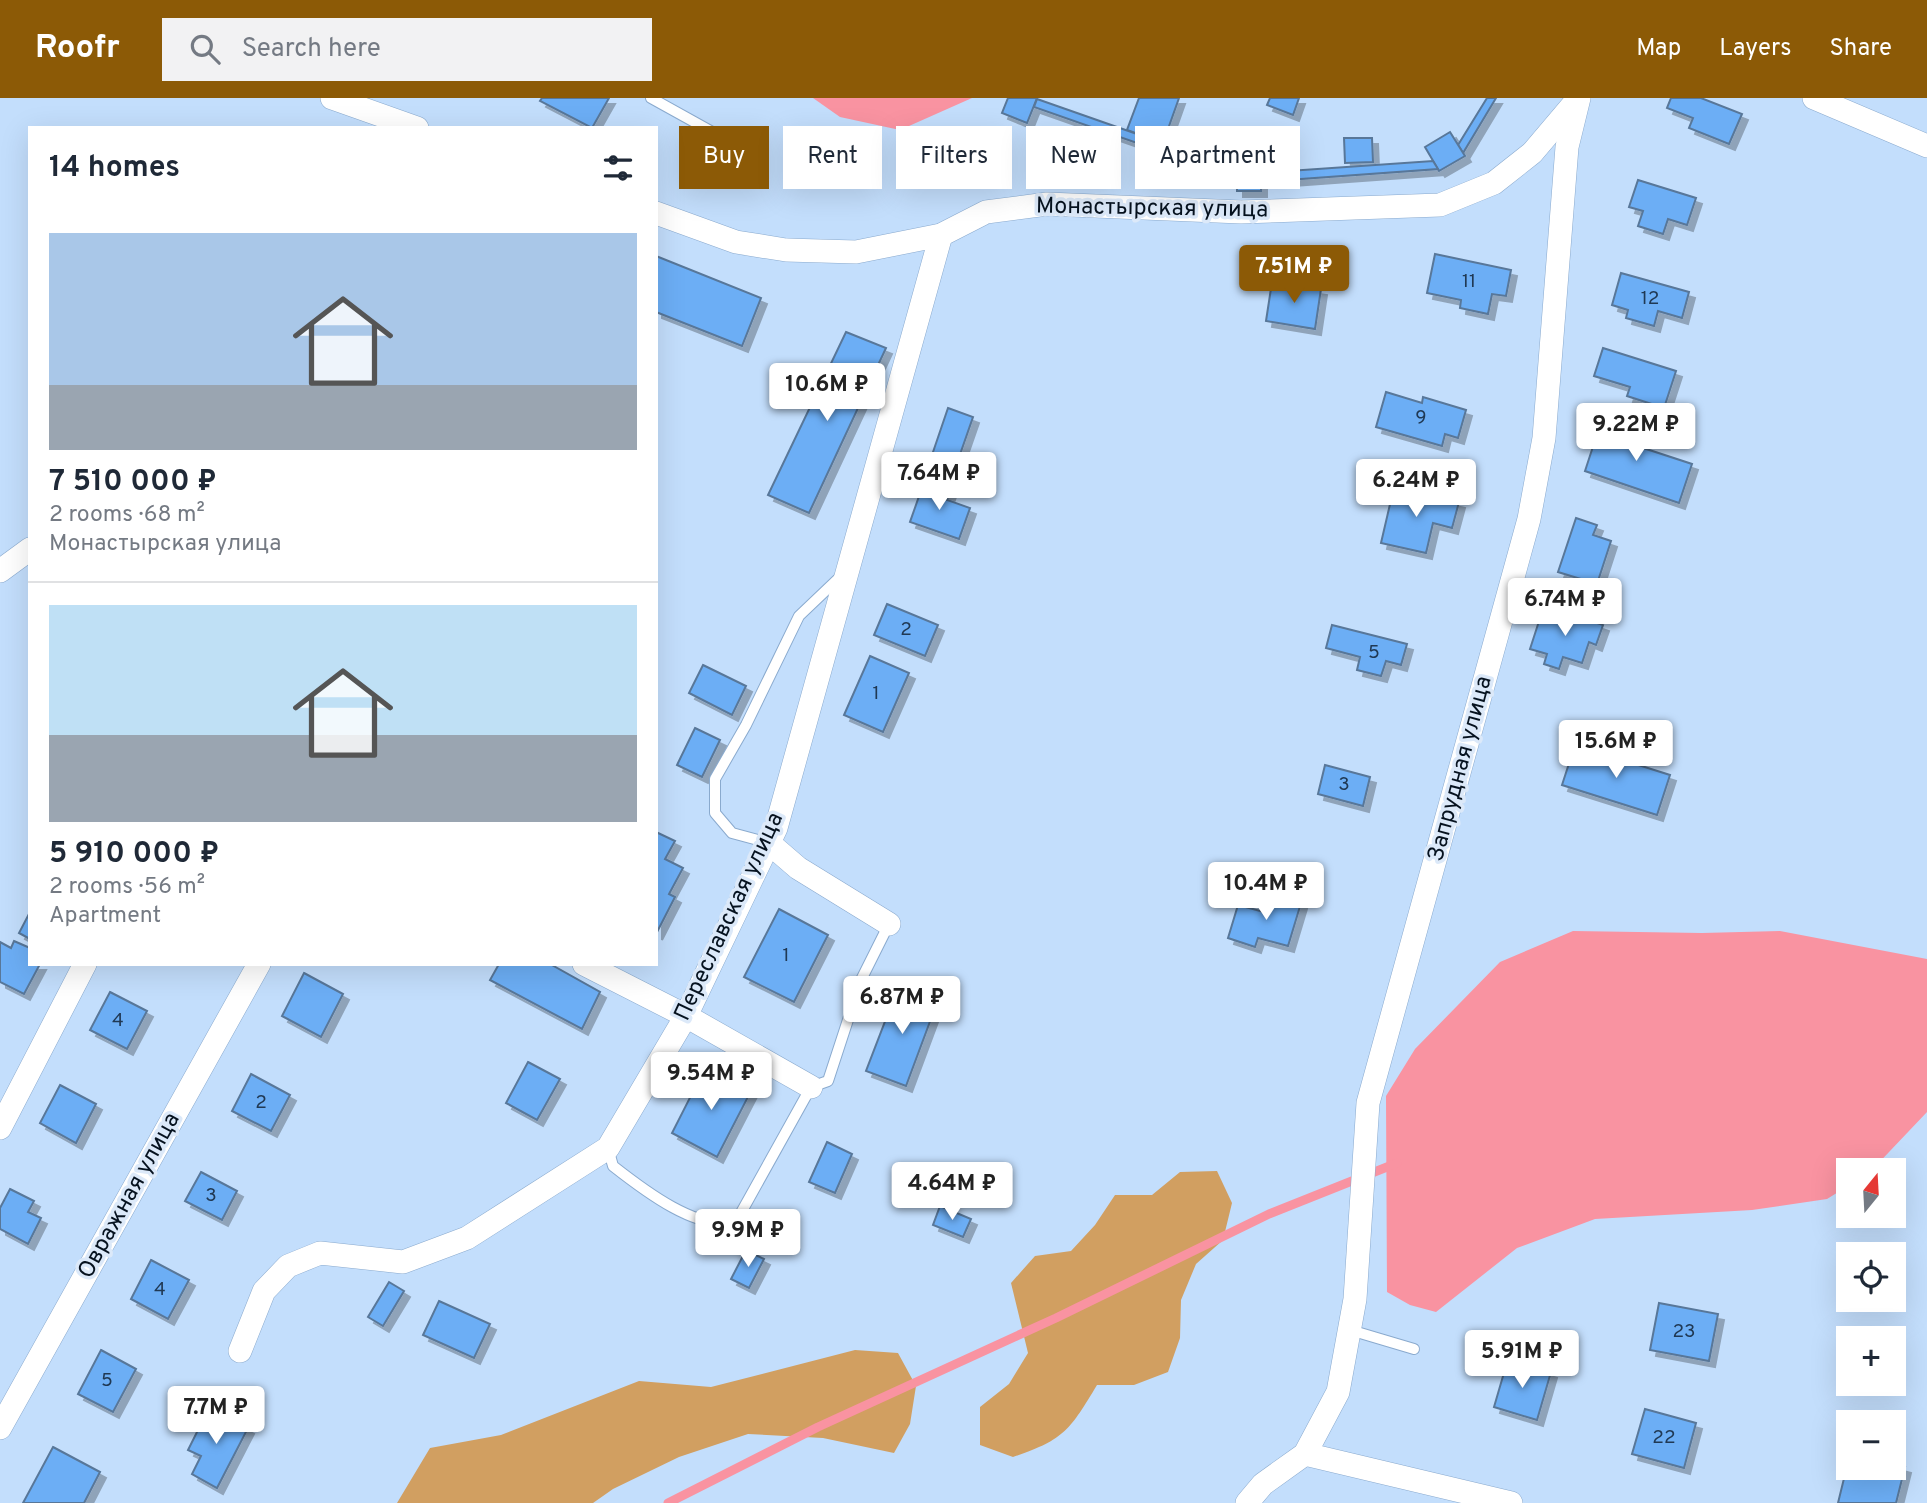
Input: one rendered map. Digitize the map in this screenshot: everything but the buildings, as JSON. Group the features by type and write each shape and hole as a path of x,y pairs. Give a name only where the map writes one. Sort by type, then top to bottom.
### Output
{"street":[{"path":"332,98 411,126"},
{"name":"Монастырская улица","path":"658,214 736,242 786,250 856,252 941,235 986,212 1046,204 1241,212 1440,205 1494,183 1532,153 1579,98"},
{"name":"Запрудная улица","path":"1306,1454 1338,1392 1350,1330 1363,1199 1363,1151 1368,1103 1529,519 1544,438 1567,147 1579,98"},
{"path":"1814,98 1927,146"},
{"name":"Переславская улица","path":"240,1351 264,1291 288,1266 320,1253 403,1262 467,1238 608,1147 687,1016 776,828 941,235"},
{"path":"0,571 28,550"},
{"path":"769,843 798,868 889,924"},
{"path":"0,1128 84,966"},
{"name":"Овражная улица","path":"0,1428 259,966"},
{"path":"588,966 687,1016 811,1087"},
{"path":"1247,1503 1263,1484 1306,1454 1511,1503"}],"lane":[{"path":"652,98 702,126"},
{"path":"769,843 732,833 715,813 715,779 746,725 799,616 848,569"},
{"path":"608,1147 613,1166 639,1187 672,1206 702,1220 725,1225 737,1220 811,1087 828,1081 861,980 889,924"},
{"path":"1350,1330 1414,1349"}],"shaded area":[{"path":"813,98 972,98 909,126 896,126 896,129 840,117"},
{"path":"1573,931 1780,931 1927,959 1927,1112 1883,1158 1836,1158 1836,1193 1827,1199 1752,1210 1595,1219 1517,1248 1436,1312 1410,1305 1387,1292 1386,1096 1415,1049 1500,962"},
{"path":"1217,1171 1232,1203 1223,1240 1196,1264 1181,1300 1180,1338 1168,1372 1134,1385 1097,1385 1080,1413 1064,1432 1030,1451 1013,1457 980,1445 980,1407 1009,1384 1028,1353 1011,1283 1035,1256 1071,1251 1095,1225 1115,1195 1152,1195 1180,1172"},
{"path":"855,1350 898,1353 916,1386 910,1424 894,1453 823,1438 748,1434 679,1457 613,1489 593,1503 397,1503 430,1448 501,1435 639,1381 711,1387"}],"waterway":[{"path":"668,1503 818,1427 1056,1318 1269,1214 1397,1163"}]}
